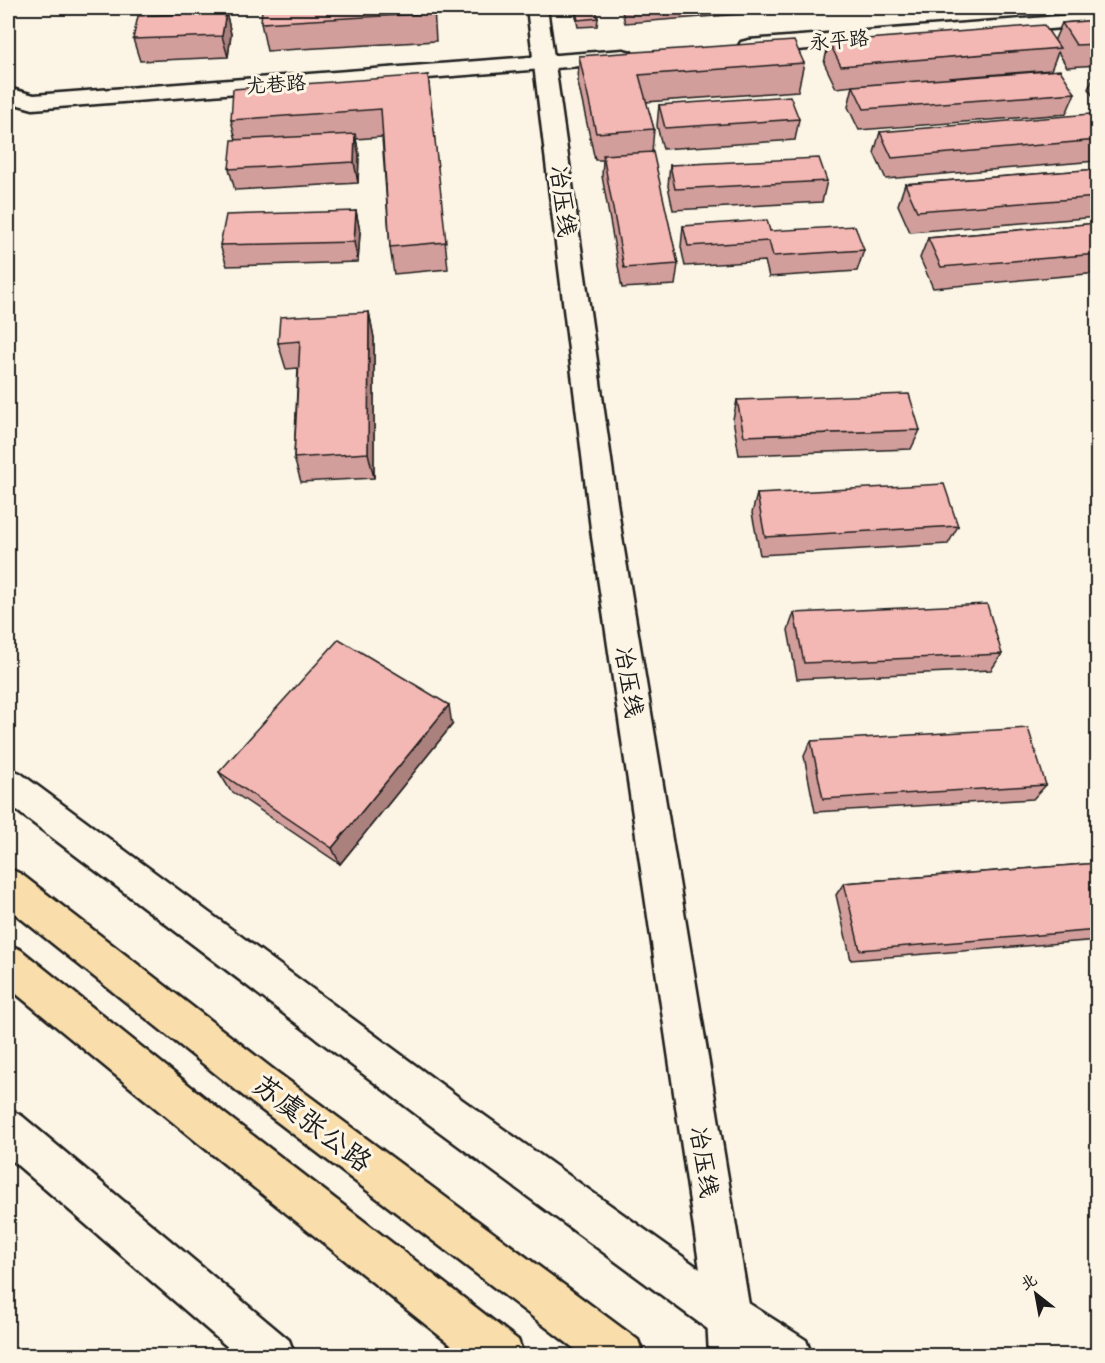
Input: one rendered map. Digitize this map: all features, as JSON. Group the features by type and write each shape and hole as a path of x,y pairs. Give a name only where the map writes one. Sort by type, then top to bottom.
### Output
{"highway":[{"name":"苏虞张公路","path":"8,886 260,1084 622,1356"},
{"path":"8,963 211,1128 502,1356"}],"street":[{"name":"冶压线","path":"537,8 607,537 729,1317 732,1356"},
{"name":"永平路","path":"733,48 1098,19"},
{"path":"544,64 639,56"},
{"name":"尤巷路","path":"8,95 33,102 544,64"},
{"path":"8,784 443,1110 729,1317 790,1356"},
{"path":"8,1130 273,1356"}],"building":[{"path":"262,8 433,8 434,13 261,23"},
{"path":"575,8 595,8 598,18 578,20"},
{"path":"226,12 222,36 133,39 138,16"},
{"path":"1098,20 1098,44 1076,45 1062,23"},
{"path":"1044,25 1060,48 841,66 829,42"},
{"path":"794,41 804,63 639,75 654,129 596,133 579,56"},
{"path":"1060,70 1075,93 864,109 853,86"},
{"path":"428,75 446,242 390,247 381,109 231,120 233,89"},
{"path":"790,96 799,119 665,128 659,105"},
{"path":"1090,114 1098,126 1098,140 892,158 880,132"},
{"path":"355,134 354,162 229,169 232,140"},
{"path":"653,152 678,264 624,268 603,155"},
{"path":"819,158 827,181 675,189 670,165"},
{"path":"1098,169 1098,197 917,211 905,184"},
{"path":"356,211 354,242 220,245 226,215"},
{"path":"767,220 770,231 855,226 864,250 773,256 769,241 688,246 683,226"},
{"path":"1098,223 1098,254 941,267 928,238"},
{"path":"369,312 368,453 294,458 300,341 278,343 280,317"},
{"path":"909,394 920,430 744,436 737,400"},
{"path":"944,484 958,526 765,537 757,494"},
{"path":"987,604 1002,654 804,663 794,613"},
{"path":"339,639 449,705 332,848 219,772"},
{"path":"1028,728 1046,785 823,799 811,741"},
{"path":"1098,863 1098,930 860,950 844,883"}]}
